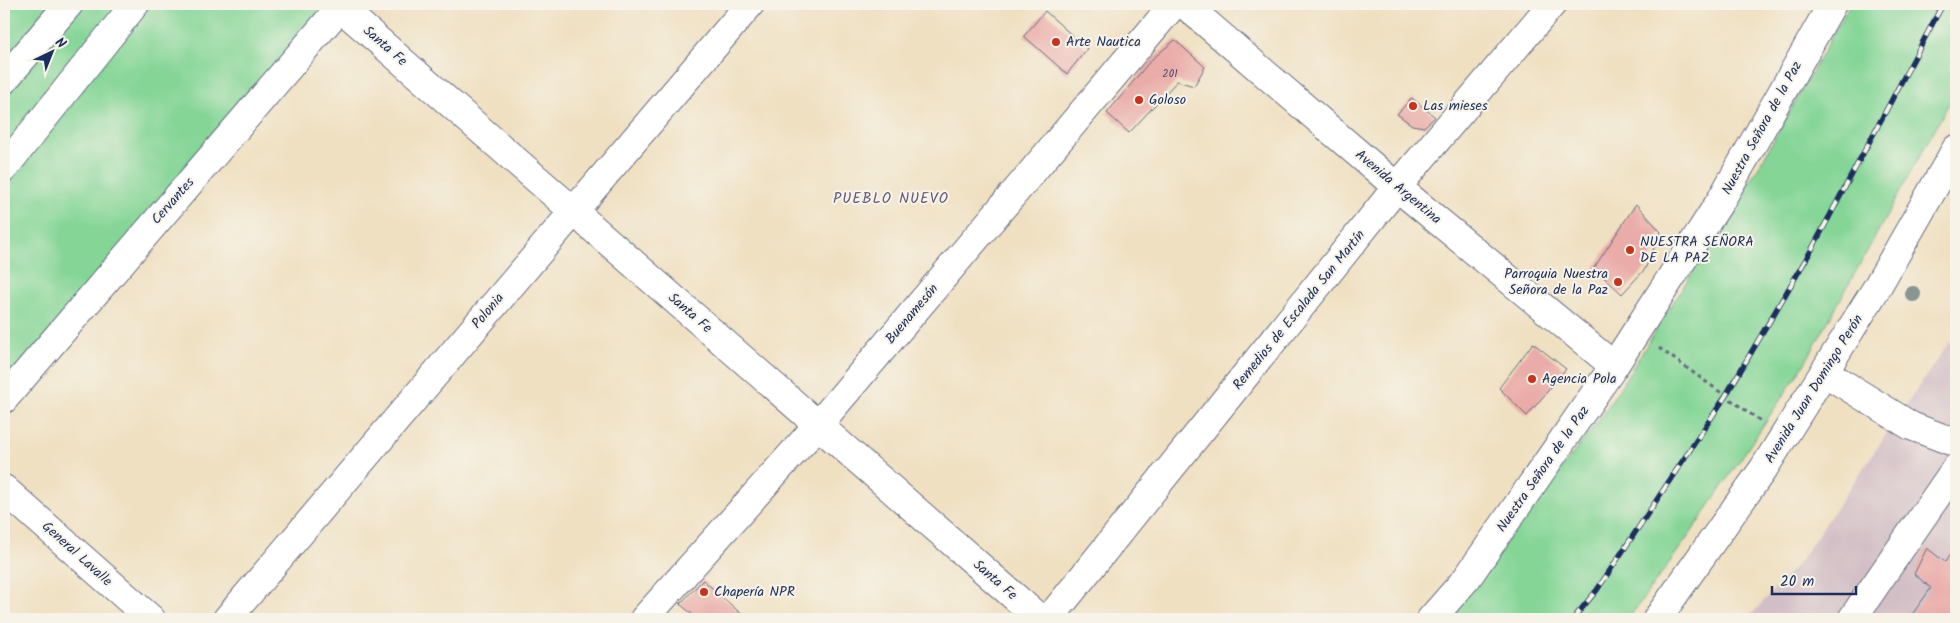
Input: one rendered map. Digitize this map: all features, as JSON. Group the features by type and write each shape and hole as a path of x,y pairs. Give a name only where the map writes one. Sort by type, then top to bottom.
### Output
{"main road":[{"path":"4,80 69,4"},
{"path":"4,168 135,4"},
{"name":"Polonia","path":"227,619 750,4"},
{"name":"Buenamesón","path":"644,619 818,424 1174,4"},
{"name":"Avenida Argentina","path":"1184,4 1397,188 1614,366"},
{"name":"Remedios de Escalada San Martín","path":"1049,619 1397,188 1552,4"},
{"name":"Nuestra Señora de la Paz","path":"1431,619 1467,578 1637,332 1721,200 1832,4"},
{"name":"Santa Fe","path":"342,5 1040,619"},
{"name":"Cervantes","path":"4,399 342,5"},
{"name":"Avenida Juan Domingo Perón","path":"1657,619 1764,468 1876,289 1956,150"},
{"path":"1824,372 1911,426 1956,443"},
{"path":"1852,619 1956,468"},
{"name":"General Lavalle","path":"4,488 151,619"}],"path":[{"path":"1637,332 1783,437"}],"shaded area":[{"path":"1949,342 1956,347 1956,619 1747,619 1798,564"}],"green space":[{"path":"4,4 343,4 4,399"},
{"path":"1850,4 1956,4 1956,91 1805,363 1691,533 1628,619 1447,619 1604,413 1761,163"}],"building":[{"name":"Arte Nautica","path":"1045,11 1087,49 1067,74 1024,36"},
{"name":"Goloso","path":"1175,40 1205,67 1194,86 1177,81 1129,133 1107,113 1151,60"},
{"name":"Las mieses","path":"1412,98 1435,117 1424,127 1412,125 1397,114"},
{"name":"NUESTRA SEÑORA DE LA PAZ","path":"1636,204 1661,232 1645,269 1622,294 1594,268"},
{"name":"Agencia Pola","path":"1533,343 1566,369 1527,416 1499,388"},
{"path":"1956,545 1956,619 1909,619 1931,588 1914,574 1927,548 1945,562"},
{"name":"Chapería NPR","path":"703,580 747,619 698,619 680,604"}],"railway":[{"path":"1573,619 1597,590 1725,397 1812,249 1943,4"}],"place":[{"name":"Arte Nautica","path":"1056,42"},
{"name":"Goloso","path":"1139,100"},
{"name":"Las mieses","path":"1413,106"},
{"name":"NUESTRA SEÑORA DE LA PAZ","path":"1630,250"},
{"name":"Parroquia Nuestra Señora de la Paz","path":"1618,282"},
{"name":"Agencia Pola","path":"1532,379"},
{"name":"Chapería NPR","path":"704,592"}],"district":[{"name":"PUEBLO NUEVO","path":"891,199"}]}
